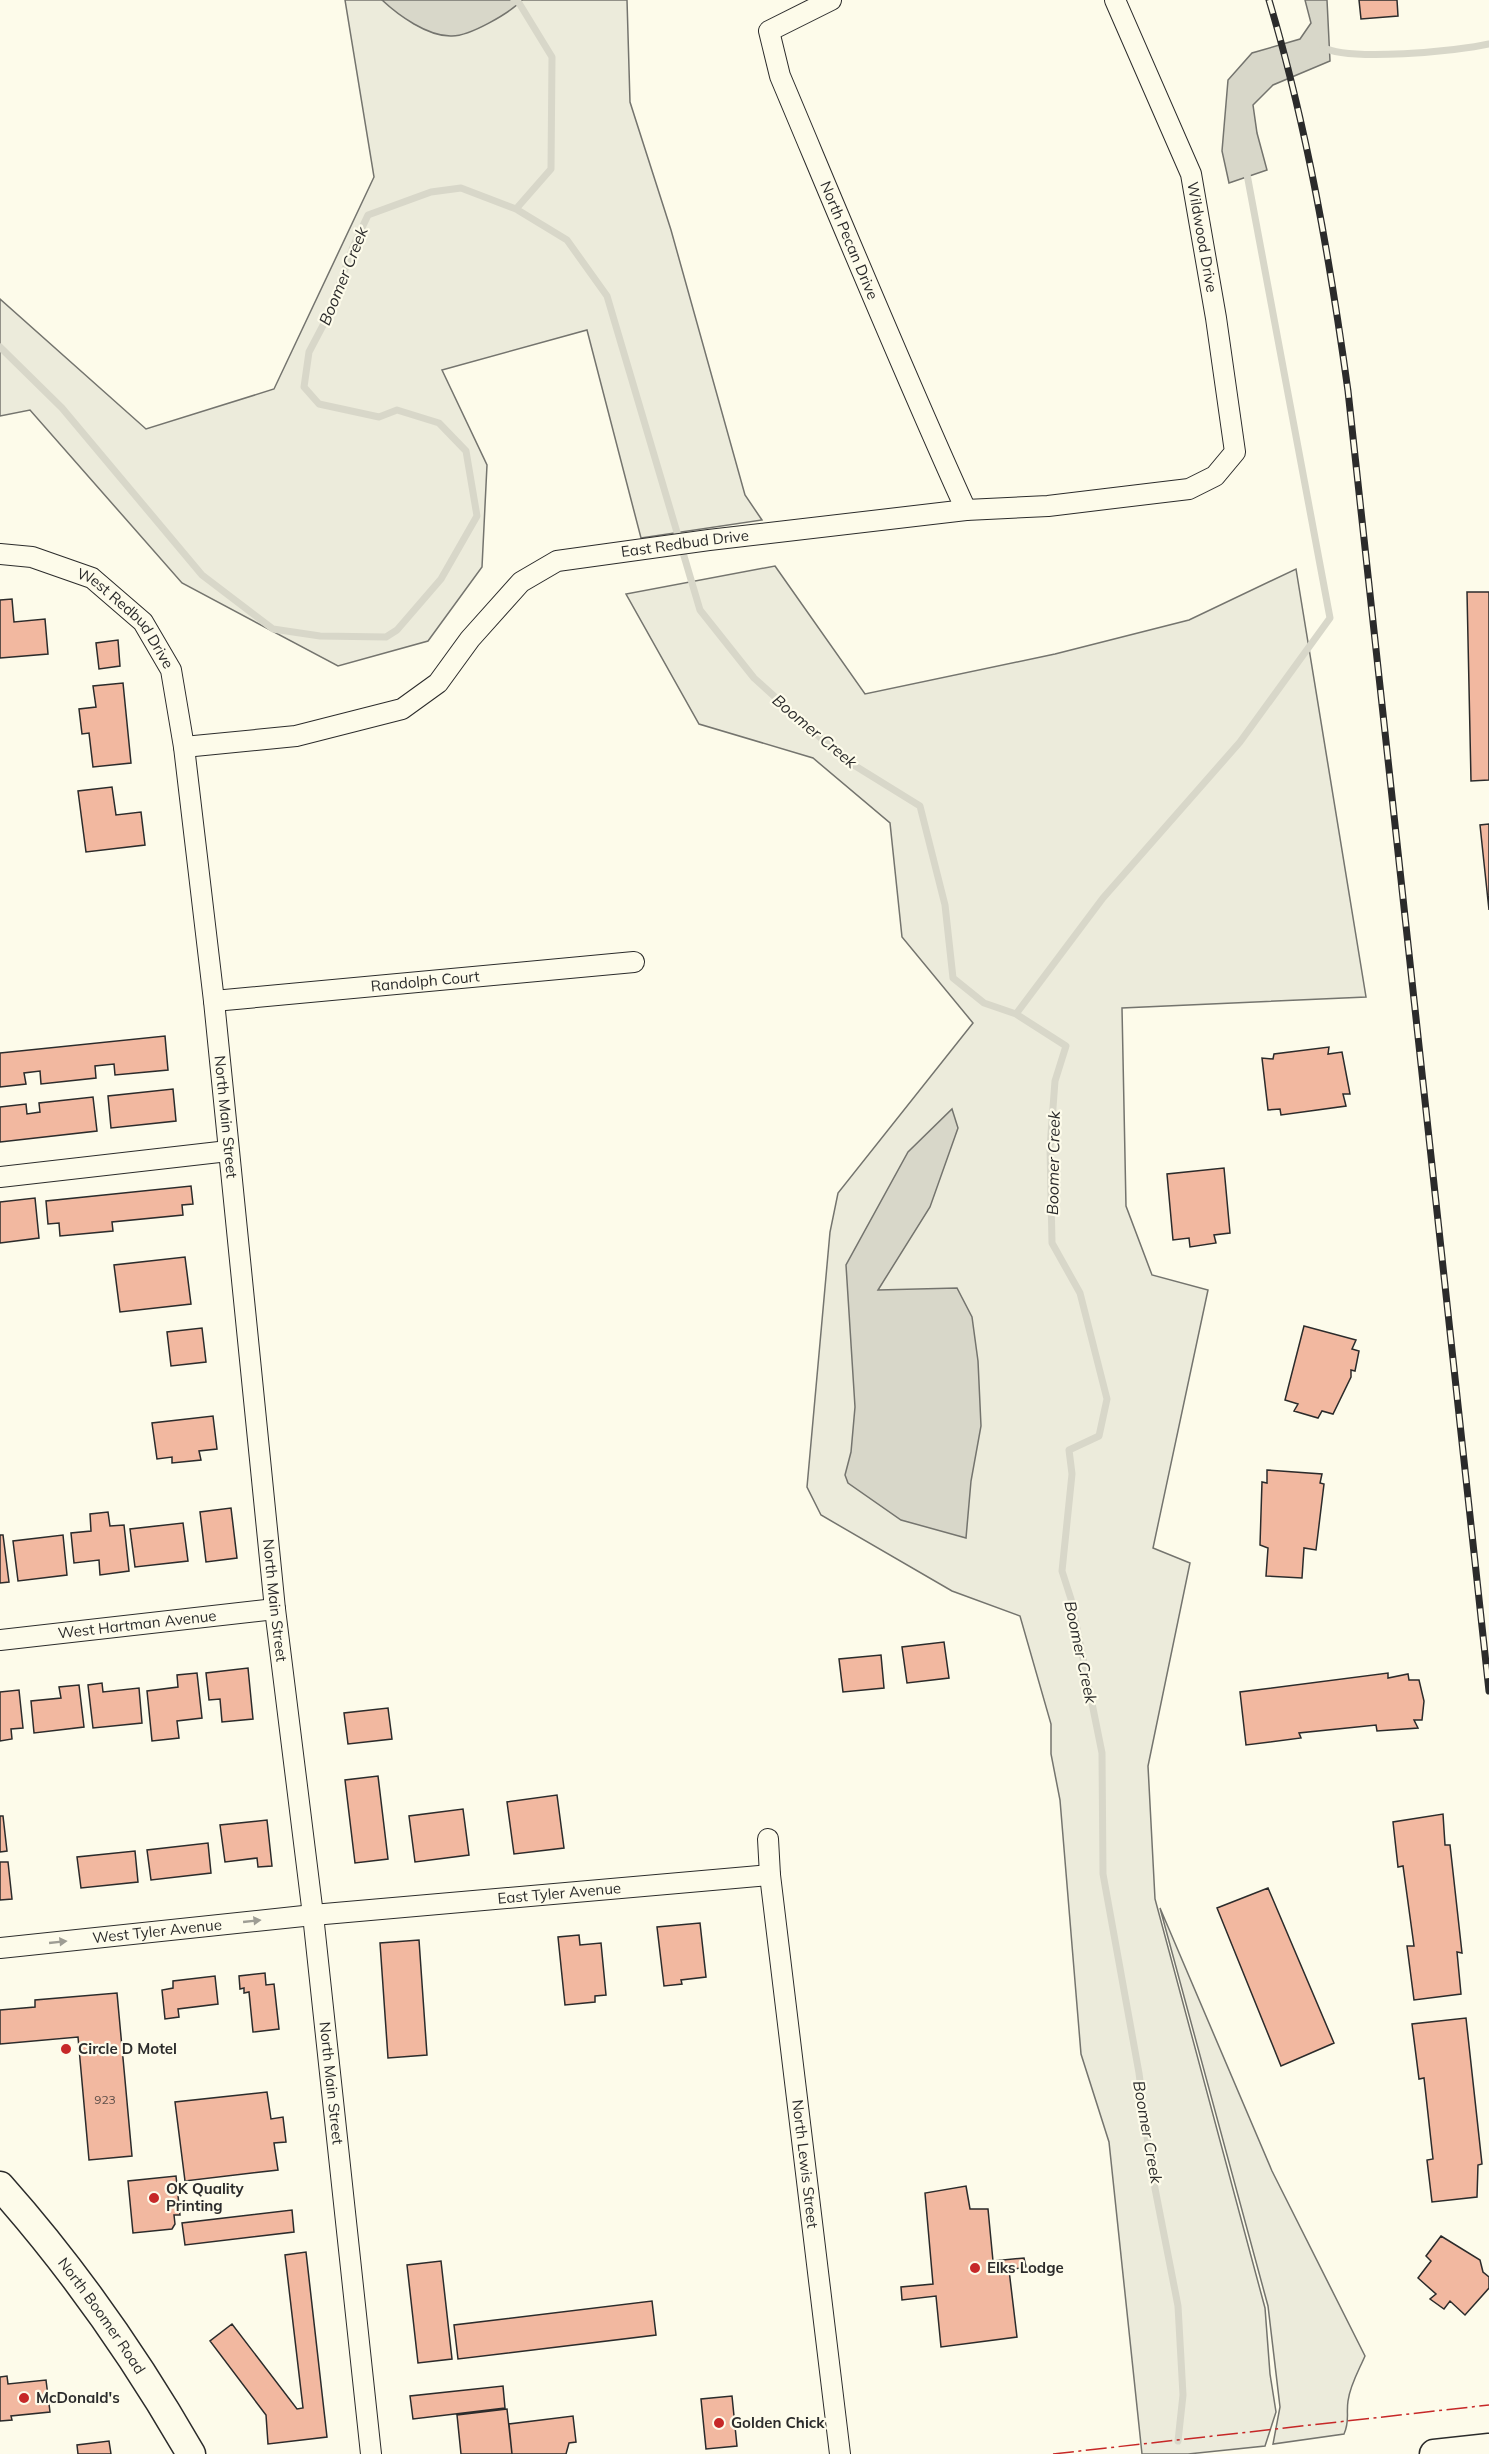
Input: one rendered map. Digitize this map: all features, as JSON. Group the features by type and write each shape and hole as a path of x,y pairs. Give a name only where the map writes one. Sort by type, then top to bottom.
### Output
{"main road":[{"name":"North Boomer Road","path":"0,2186 93,2305 158,2397 191,2454"},
{"path":"1434,2454 1489,2448"}],"street":[{"name":"North Pecan Drive","path":"831,0 769,31 780,76 894,342 916,401 966,510"},
{"name":"Wildwood Drive","path":"1115,0 1191,174 1216,318 1235,452"},
{"name":"East Redbud Drive","path":"184,747 296,736 402,709 438,682 470,639 521,582 557,561 966,510 1048,506 1189,489 1215,476 1235,452"},
{"name":"West Redbud Drive","path":"0,554 32,557 92,578 142,622 171,670 184,747"},
{"name":"North Main Street","path":"184,747 214,1001 275,1609 313,1915 371,2454"},
{"name":"Randolph Court","path":"214,1001 634,962"},
{"path":"0,1177 228,1151"},
{"name":"West Hartman Avenue","path":"0,1640 275,1609"},
{"path":"768,1839 770,1875"},
{"name":"East Tyler Avenue","path":"313,1915 770,1875"},
{"name":"North Lewis Street","path":"770,1875 840,2454"},
{"name":"West Tyler Avenue","path":"0,1948 313,1915"}],"shaded area":[{"path":"345,0 627,0 630,102 671,230 745,495 762,520 641,538 587,330 442,370 487,465 482,567 428,641 338,666 182,583 30,410 0,416 0,299 146,429 274,389 374,177"},
{"path":"382,0 522,0 489,23 469,32 452,36 424,29 396,12"},
{"path":"1305,0 1327,0 1330,61 1273,85 1253,105 1257,133 1267,170 1229,183 1222,151 1228,80 1252,53 1300,39 1311,23"},
{"path":"775,566 865,694 1055,654 1189,620 1296,569 1366,997 1122,1008 1126,1206 1152,1275 1208,1290 1153,1548 1190,1563 1148,1766 1155,1899 1265,2308 1270,2374 1276,2412 1265,2446 1188,2454 1142,2454 1109,2142 1081,2054 1060,1800 1051,1754 1051,1724 1020,1616 952,1591 821,1515 807,1487 830,1232 838,1193 973,1023 902,937 890,823 813,758 699,724 626,594"},
{"path":"952,1109 958,1128 930,1207 878,1290 957,1288 972,1317 978,1361 981,1426 971,1481 966,1538 901,1520 848,1483 845,1475 851,1452 855,1407 846,1265 908,1152"},
{"path":"1160,1908 1272,2171 1365,2356 1349,2395 1347,2425 1344,2434 1273,2444 1280,2407 1268,2306"}],"building":[{"path":"1359,0 1397,0 1398,16 1361,19"},
{"path":"1467,592 1489,592 1489,780 1471,781"},
{"path":"12,599 14,622 45,619 48,654 0,658 0,600"},
{"path":"118,640 120,666 99,669 96,643"},
{"path":"123,683 131,763 93,767 89,733 82,734 79,709 96,707 93,686"},
{"path":"112,787 116,815 141,812 145,845 86,852 78,791"},
{"path":"1489,824 1489,910 1480,825"},
{"path":"165,1036 168,1070 115,1075 114,1064 95,1066 96,1078 41,1084 40,1071 24,1073 26,1084 0,1087 0,1053"},
{"path":"1329,1047 1328,1054 1342,1052 1350,1094 1343,1094 1346,1106 1281,1115 1280,1109 1268,1110 1262,1058 1273,1059 1274,1054"},
{"path":"173,1089 176,1121 111,1128 108,1096"},
{"path":"93,1097 97,1131 0,1142 0,1107 26,1104 27,1114 40,1112 39,1103"},
{"path":"1224,1168 1230,1233 1214,1235 1216,1243 1190,1247 1189,1238 1173,1240 1167,1174"},
{"path":"191,1186 193,1204 182,1205 183,1215 112,1222 113,1231 60,1236 59,1223 48,1224 46,1201"},
{"path":"35,1198 39,1238 0,1243 0,1202"},
{"path":"185,1257 191,1304 120,1312 114,1265"},
{"path":"1304,1326 1356,1340 1352,1349 1359,1351 1355,1371 1351,1370 1351,1377 1333,1414 1322,1411 1318,1418 1294,1411 1298,1404 1285,1400"},
{"path":"202,1328 206,1362 171,1366 167,1332"},
{"path":"213,1416 217,1449 199,1451 201,1460 172,1463 172,1457 157,1459 152,1423"},
{"path":"1267,1470 1322,1474 1320,1483 1324,1484 1316,1550 1304,1548 1302,1578 1266,1576 1268,1548 1260,1545 1262,1482 1267,1483"},
{"path":"231,1508 237,1558 206,1562 200,1512"},
{"path":"108,1512 110,1526 124,1525 129,1571 100,1575 99,1560 74,1563 71,1533 91,1531 90,1514"},
{"path":"183,1523 188,1561 135,1567 130,1529"},
{"path":"0,1535 3,1535 9,1582 0,1583"},
{"path":"63,1535 67,1575 18,1581 13,1541"},
{"path":"944,1642 949,1678 907,1683 902,1647"},
{"path":"881,1655 884,1688 843,1692 839,1659"},
{"path":"248,1668 253,1719 222,1722 220,1699 209,1700 206,1673"},
{"path":"197,1673 202,1718 177,1721 179,1738 152,1741 147,1691 178,1687 177,1675"},
{"path":"1388,1673 1388,1678 1408,1674 1409,1680 1419,1680 1424,1701 1422,1720 1414,1720 1418,1728 1377,1731 1376,1725 1299,1733 1301,1738 1246,1745 1240,1692"},
{"path":"102,1683 103,1692 139,1688 142,1723 93,1728 88,1685"},
{"path":"79,1685 84,1727 34,1733 31,1701 61,1698 59,1687"},
{"path":"19,1690 23,1728 11,1729 12,1739 0,1741 0,1692"},
{"path":"388,1708 392,1739 348,1744 344,1713"},
{"path":"378,1776 388,1859 355,1863 345,1780"},
{"path":"557,1795 564,1848 514,1854 507,1802"},
{"path":"463,1809 469,1855 415,1862 409,1816"},
{"path":"1443,1814 1445,1845 1450,1845 1462,1953 1457,1952 1461,1994 1414,2000 1407,1946 1414,1946 1403,1866 1398,1867 1393,1822"},
{"path":"0,1816 3,1816 7,1851 0,1852"},
{"path":"267,1820 272,1866 258,1867 257,1858 225,1862 220,1825"},
{"path":"208,1843 211,1873 151,1880 147,1850"},
{"path":"135,1851 138,1882 81,1888 77,1857"},
{"path":"0,1862 8,1862 12,1899 0,1900"},
{"path":"1268,1888 1334,2043 1281,2066 1217,1908"},
{"path":"700,1923 706,1977 681,1980 682,1984 664,1986 657,1927"},
{"path":"579,1935 580,1945 601,1943 606,1995 595,1996 595,2002 565,2005 558,1937"},
{"path":"419,1940 427,2055 388,2058 380,1943"},
{"path":"265,1973 266,1985 274,1984 279,2029 253,2032 249,1992 244,1993 244,1988 240,1989 239,1976"},
{"path":"215,1976 218,2004 178,2009 179,2017 165,2019 162,1990 173,1988 173,1981"},
{"name":"Circle D Motel","path":"117,1993 132,2156 89,2160 78,2037 0,2044 0,2010 35,2007 35,2000"},
{"path":"1466,2018 1482,2164 1478,2165 1477,2197 1432,2202 1427,2160 1433,2159 1424,2078 1419,2079 1412,2024"},
{"path":"267,2092 271,2119 283,2117 286,2142 274,2143 278,2170 185,2181 175,2102"},
{"name":"OK Quality Printing","path":"176,2176 180,2215 174,2215 175,2224 172,2229 133,2233 128,2181"},
{"name":"Elks Lodge","path":"966,2186 970,2209 988,2209 993,2261 1024,2258 1026,2267 1009,2270 1017,2337 941,2347 936,2296 902,2300 901,2287 933,2284 925,2193"},
{"path":"292,2210 294,2232 185,2245 182,2223"},
{"path":"1441,2236 1480,2260 1483,2272 1489,2277 1489,2288 1465,2315 1450,2301 1444,2309 1430,2299 1436,2294 1418,2278 1431,2261 1426,2256"},
{"path":"306,2252 327,2437 268,2444 266,2415 210,2341 232,2324 297,2409 303,2408 285,2255"},
{"path":"441,2261 452,2359 418,2363 407,2265"},
{"path":"652,2301 656,2335 458,2359 454,2325"},
{"name":"McDonald's","path":"7,2376 8,2384 46,2380 50,2412 11,2416 12,2420 0,2421 0,2377"},
{"path":"503,2386 505,2408 413,2419 410,2396"},
{"name":"Golden Chick","path":"732,2396 737,2446 706,2449 701,2399"},
{"path":"507,2409 512,2454 461,2454 457,2415"},
{"path":"573,2416 576,2442 569,2443 566,2454 512,2454 509,2424"},
{"path":"109,2441 111,2454 78,2454 77,2445"}],"waterway":[{"path":"514,0 519,3 552,57 551,169 516,209"},
{"path":"1323,47 1355,54 1404,54 1454,50 1489,44"},
{"path":"1016,1014 1103,898 1240,742 1330,618 1246,169"},
{"name":"Boomer Creek","path":"0,347 62,408 202,575 273,629 320,636 386,637 397,630 441,579 477,516 466,451 439,423 397,410 379,417 319,404 304,387 309,352 329,314 353,247 368,215 431,192 461,188 516,209 567,240 607,296 700,610 754,678 844,759 920,806 945,905 953,978 984,1003 1016,1014 1066,1046 1055,1081 1050,1147 1052,1243 1080,1293 1107,1399 1099,1436 1069,1450 1072,1474 1062,1571 1071,1599 1102,1753 1103,1874 1139,2073 1151,2168 1178,2306 1183,2395 1178,2441"}],"railway":[{"path":"1269,0 1295,96 1316,194 1348,391 1489,1691"}],"power":[{"path":"1053,2454 1489,2405"}],"place":[{"name":"Circle D Motel","path":"66,2049"},
{"name":"OK Quality Printing","path":"154,2198"},
{"name":"Elks Lodge","path":"975,2268"},
{"name":"McDonald's","path":"24,2398"},
{"name":"Golden Chick","path":"719,2423"}]}
